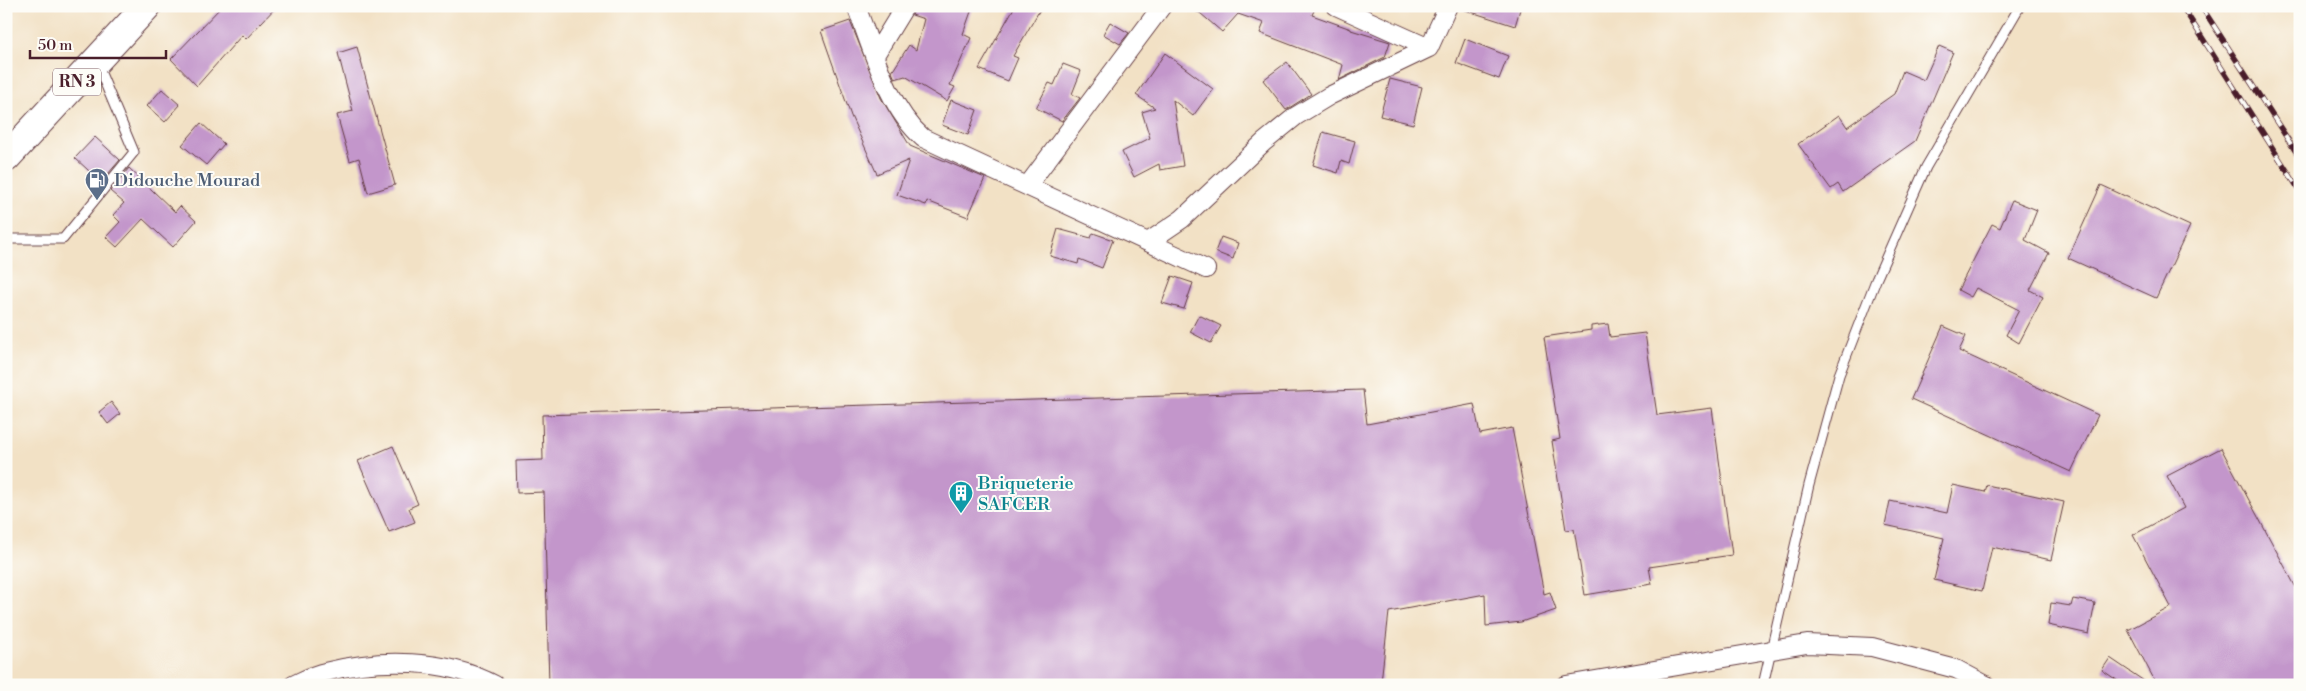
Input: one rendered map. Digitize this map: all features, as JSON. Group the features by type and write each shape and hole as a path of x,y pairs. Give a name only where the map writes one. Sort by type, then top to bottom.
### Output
{"main road":[{"name":"RN 3","path":"6,158 148,6"}],"street":[{"path":"856,6 875,55 908,124 923,138 1206,269"},
{"path":"875,55 905,6"},
{"path":"1028,185 1162,6"},
{"path":"1336,6 1429,48"},
{"path":"1148,242 1182,219 1264,142 1296,116 1329,96 1429,48 1448,6"},
{"path":"1566,685 1807,644 1872,647 1956,669 1986,685"},
{"path":"293,685 324,672 382,662 440,666 495,685"}],"lane":[{"path":"1763,685 1809,485 1842,366 1876,280 1926,167 2020,6"},
{"path":"6,239 62,239 134,152 96,63"}],"building":[{"path":"222,6 277,6 246,39 242,35 197,86 171,59"},
{"path":"916,6 973,6 963,34 971,38 950,85 955,87 947,101 905,76 895,79 892,72 909,45 916,50 924,19 912,15"},
{"path":"1015,6 1042,6 1013,56 1018,58 1008,81 979,69"},
{"path":"1189,6 1316,6 1312,15 1390,42 1385,57 1339,80 1343,65 1260,33 1264,23 1238,14 1222,32 1200,13 1188,9"},
{"path":"1463,6 1521,6 1515,26 1462,9"},
{"path":"850,21 881,98 910,146 985,178 968,217 927,201 926,205 897,195 909,160 877,174 851,116 821,31"},
{"path":"1110,22 1129,33 1120,44 1103,34"},
{"path":"1465,39 1508,56 1499,79 1456,63"},
{"path":"1939,46 1953,52 1915,141 1843,192 1838,184 1831,189 1798,144 1839,115 1847,127 1894,94 1903,71 1924,80"},
{"path":"357,47 395,185 368,193 359,158 350,161 337,115 353,111 338,53"},
{"path":"1165,53 1213,89 1193,116 1173,100 1183,166 1160,170 1159,164 1134,177 1122,152 1150,138 1142,112 1155,108 1136,95"},
{"path":"1287,62 1311,94 1286,110 1263,80"},
{"path":"1063,64 1081,71 1072,94 1080,98 1062,121 1036,108 1049,83 1054,85"},
{"path":"1390,79 1422,87 1413,124 1380,116"},
{"path":"162,89 180,105 165,122 147,106"},
{"path":"951,100 977,110 968,135 942,125"},
{"path":"201,123 224,144 206,165 182,145"},
{"path":"1323,132 1355,141 1349,164 1341,161 1338,173 1313,165"},
{"path":"95,137 120,160 101,182 75,158"},
{"path":"129,168 175,212 180,206 196,221 173,247 143,219 117,247 106,237 120,222 113,215 124,203 110,191"},
{"path":"2101,185 2190,226 2156,298 2068,258"},
{"path":"2012,200 2037,210 2025,240 2049,253 2030,290 2043,297 2019,343 2006,335 2019,310 1976,288 1971,297 1958,290 1992,224 2000,228"},
{"path":"1058,229 1091,238 1093,233 1113,240 1102,268 1079,259 1078,264 1050,256"},
{"path":"1221,237 1238,243 1233,259 1215,252"},
{"path":"1172,276 1193,283 1184,309 1162,303"},
{"path":"1199,315 1221,326 1211,343 1190,332"},
{"path":"1608,324 1610,337 1645,333 1657,415 1712,408 1732,555 1649,567 1652,584 1585,595 1574,529 1566,530 1552,441 1560,439 1544,337 1591,330 1591,326"},
{"path":"1943,326 1966,336 1959,351 2098,415 2071,472 1911,399"},
{"name":"Briqueterie SAFCER","path":"1363,390 1367,424 1474,404 1480,434 1512,428 1544,594 1550,592 1556,610 1521,622 1486,626 1485,594 1389,612 1381,682 1314,685 549,685 544,492 517,493 516,461 543,460 542,415"},
{"path":"111,402 120,414 108,424 99,412"},
{"path":"393,446 418,504 409,508 415,522 389,532 358,461"},
{"path":"2221,448 2300,595 2300,685 2157,685 2128,630 2171,607 2133,535 2184,508 2167,476"},
{"path":"1953,485 1985,492 1987,485 2064,502 2051,560 1992,547 1982,591 1934,580 1944,538 1885,525 1890,501 1947,513"},
{"path":"2073,599 2095,603 2089,634 2048,625 2051,603 2071,606"},
{"path":"2110,658 2150,685 2124,685 2102,670"}],"railway":[{"path":"2182,6 2300,191"},
{"path":"2201,6 2300,158"}],"place":[{"name":"Didouche Mourad","path":"97,201"},
{"name":"Briqueterie SAFCER","path":"961,514"}]}
